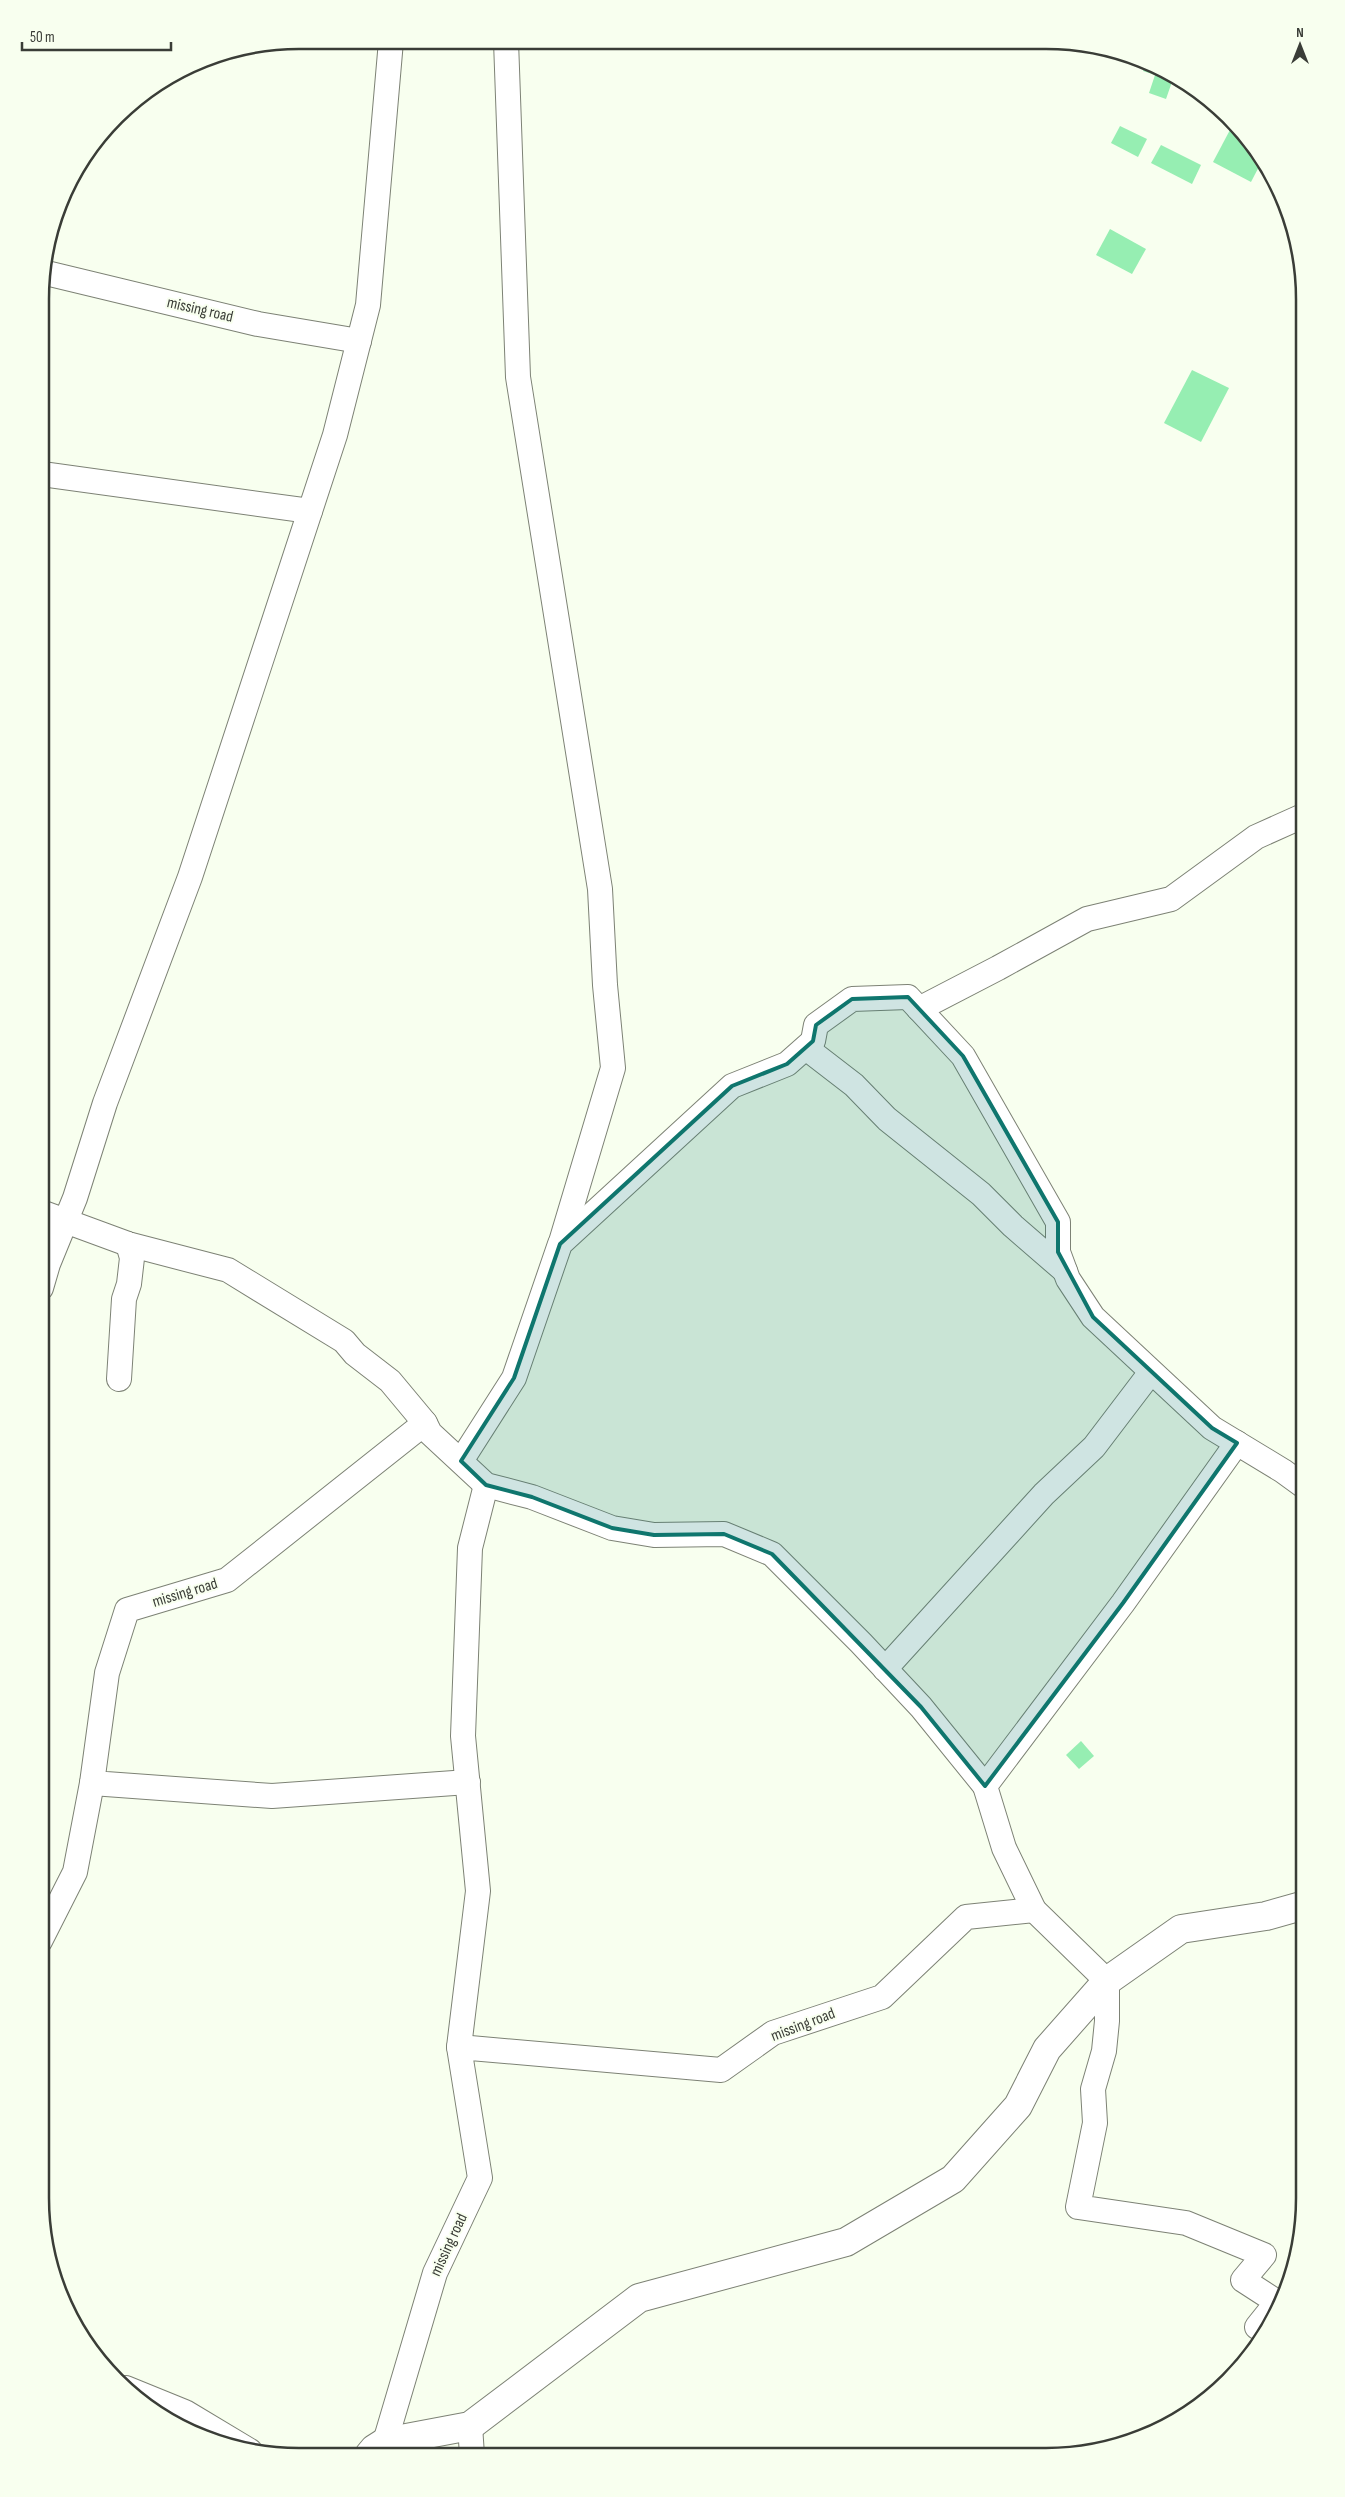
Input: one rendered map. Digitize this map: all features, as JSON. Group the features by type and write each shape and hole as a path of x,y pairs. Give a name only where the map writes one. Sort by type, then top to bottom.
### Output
{"main road":[{"path":"377,2448 470,2426 639,2298 846,2242 953,2179 1018,2106 1047,2049 1107,1981 1181,1929 1266,1916 1296,1907"}],"street":[{"path":"49,1262 67,1222 105,1103 190,877 335,435 368,305 390,49"},
{"path":"461,1461 514,1378 560,1244 613,1068 605,985 600,889 518,377 506,49"},
{"name":"missing road","path":"50,274 258,324 359,341"},
{"path":"49,475 310,511"},
{"path":"919,1009 1087,919 1171,900 1256,838 1296,819"},
{"path":"560,1244 732,1086 787,1064 806,1048 813,1041 816,1024 852,999 908,998 963,1056 1058,1222 1058,1252 1065,1271 1093,1317 1212,1428 1296,1479"},
{"path":"806,1048 854,1085 886,1118 981,1194 1013,1226 1065,1271"},
{"path":"49,1215 128,1244 228,1270 252,1286 286,1303 344,1340 355,1354 390,1382 425,1423 430,1433 486,1485 532,1497 612,1528 654,1534 724,1534 772,1554 921,1707 985,1786 1004,1848 1034,1910 1107,1981 1107,2021 1104,2051 1093,2089 1095,2123 1078,2207 1186,2223 1264,2255 1243,2280 1275,2300"},
{"path":"119,1379 124,1299 129,1284 132,1258 128,1244"},
{"path":"885,1669 1044,1494 1094,1447 1151,1372"},
{"name":"missing road","path":"49,1923 75,1872 92,1783 108,1673 127,1610 227,1580 425,1423"},
{"path":"985,1786 1123,1603 1237,1443"},
{"name":"missing road","path":"377,2448 435,2273 480,2178 459,2046 478,1891 463,1736 470,1548 486,1485"},
{"path":"92,1783 272,1796 468,1782"},
{"name":"missing road","path":"459,2046 721,2070 773,2033 882,1997 966,1917 1034,1910"},
{"path":"1260,2328 1257,2327 1270,2310"},
{"path":"144,2395 185,2412 229,2438"},
{"path":"470,2426 472,2448"}],"highlighted area":[{"path":"908,997 963,1056 1058,1222 1058,1252 1093,1317 1212,1428 1237,1443 1123,1603 985,1786 921,1707 772,1554 724,1534 654,1535 612,1528 532,1497 486,1485 461,1461 514,1378 560,1244 732,1086 787,1064 813,1041 816,1025 852,999"}],"building":[{"path":"1144,69 1172,82 1166,99 1149,93 1155,75 1143,71"},
{"path":"1120,126 1147,139 1138,157 1111,143"},
{"path":"1230,130 1245,146 1259,167 1251,182 1213,162"},
{"path":"1161,145 1201,165 1192,184 1151,163"},
{"path":"1110,229 1146,249 1132,274 1096,255"},
{"path":"1192,370 1229,388 1201,442 1164,423"},
{"path":"1081,1741 1094,1756 1079,1769 1066,1755"}]}
